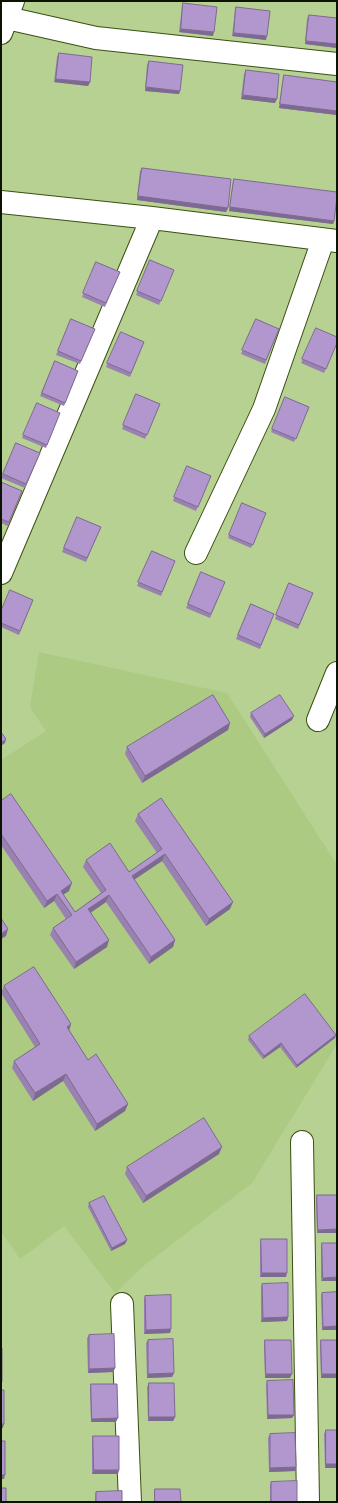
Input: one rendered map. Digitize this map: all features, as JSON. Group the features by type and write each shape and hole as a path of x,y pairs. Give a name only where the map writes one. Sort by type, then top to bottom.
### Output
{"street":[{"path":"7,17 96,38 337,64"},
{"path":"1,202 152,218 330,241 264,409 196,553"},
{"path":"1,573 152,218"},
{"path":"318,720 337,673"},
{"path":"302,1142 308,1502"},
{"path":"122,1304 130,1502"}],"shaded area":[{"path":"39,652 227,693 337,865 337,1044 252,1183 141,1268 115,1293 64,1226 20,1259 1,1232 1,760 46,731 30,707"}],"building":[{"path":"183,3 217,7 214,32 181,29"},
{"path":"236,7 270,11 267,36 234,33"},
{"path":"309,15 337,18 337,44 306,41"},
{"path":"59,53 92,57 90,82 56,79"},
{"path":"149,61 183,65 180,91 146,87"},
{"path":"246,70 279,74 277,99 243,95"},
{"path":"284,75 337,82 337,111 280,104"},
{"path":"142,168 231,179 228,208 138,196"},
{"path":"234,179 337,192 334,221 230,207"},
{"path":"150,260 174,270 161,301 137,291"},
{"path":"96,262 120,272 106,303 83,293"},
{"path":"71,319 95,329 81,361 58,351"},
{"path":"256,319 279,329 266,360 242,350"},
{"path":"316,328 337,337 337,343 326,369 302,359"},
{"path":"121,332 144,342 131,373 107,363"},
{"path":"55,361 78,371 65,403 42,393"},
{"path":"136,394 160,404 147,435 123,425"},
{"path":"285,397 309,407 296,439 272,429"},
{"path":"37,403 60,413 47,445 23,435"},
{"path":"16,443 40,453 26,484 3,474"},
{"path":"187,466 211,476 198,507 174,497"},
{"path":"1,482 22,491 9,522 1,519"},
{"path":"242,503 266,513 253,545 229,535"},
{"path":"77,517 101,527 87,558 64,548"},
{"path":"152,551 175,561 162,592 138,582"},
{"path":"201,572 225,582 211,614 188,604"},
{"path":"289,583 313,593 299,625 276,615"},
{"path":"10,590 33,600 20,631 1,623 1,611"},
{"path":"251,604 274,614 261,645 238,635"},
{"path":"213,695 230,723 145,776 127,747"},
{"path":"280,695 294,716 265,734 251,713"},
{"path":"1,732 6,739 1,743"},
{"path":"11,794 72,883 61,891 75,912 106,890 86,860 110,843 129,872 162,849 138,814 161,798 233,902 209,919 165,854 132,876 175,940 151,957 109,895 88,909 109,940 76,962 53,928 72,915 57,894 47,901 1,834 1,801"},
{"path":"1,918 8,929 1,934"},
{"path":"34,967 71,1024 67,1027 88,1060 96,1054 128,1104 97,1124 66,1074 35,1093 14,1061 40,1044 4,986"},
{"path":"305,994 336,1035 297,1065 281,1043 264,1056 249,1036"},
{"path":"204,1118 222,1147 146,1196 127,1167"},
{"path":"317,1195 337,1195 337,1229 318,1230"},
{"path":"104,1196 127,1240 112,1248 89,1203"},
{"path":"261,1239 287,1239 287,1273 262,1273"},
{"path":"322,1243 337,1243 337,1277 323,1278"},
{"path":"288,1283 288,1317 263,1318 262,1284"},
{"path":"337,1292 337,1326 323,1327 322,1293"},
{"path":"171,1295 171,1329 146,1330 145,1296"},
{"path":"114,1334 115,1368 89,1369 89,1335"},
{"path":"173,1339 174,1373 148,1374 148,1340"},
{"path":"265,1340 291,1340 292,1374 266,1374"},
{"path":"321,1340 337,1340 337,1374 322,1374"},
{"path":"2,1348 2,1382 1,1382"},
{"path":"293,1380 294,1415 268,1415 267,1381"},
{"path":"149,1383 174,1383 175,1417 149,1417"},
{"path":"91,1384 117,1384 118,1418 92,1419"},
{"path":"1,1390 4,1390 4,1424 1,1424"},
{"path":"326,1430 337,1430 337,1464 326,1464"},
{"path":"295,1433 296,1467 270,1468 270,1434"},
{"path":"93,1436 119,1436 119,1470 94,1470"},
{"path":"1,1441 5,1441 5,1475 1,1475"},
{"path":"297,1481 297,1502 271,1502 271,1482"},
{"path":"1,1488 6,1488 6,1502 1,1502"},
{"path":"155,1489 180,1489 181,1502 155,1502"},
{"path":"122,1491 122,1502 96,1502 96,1492"}]}
